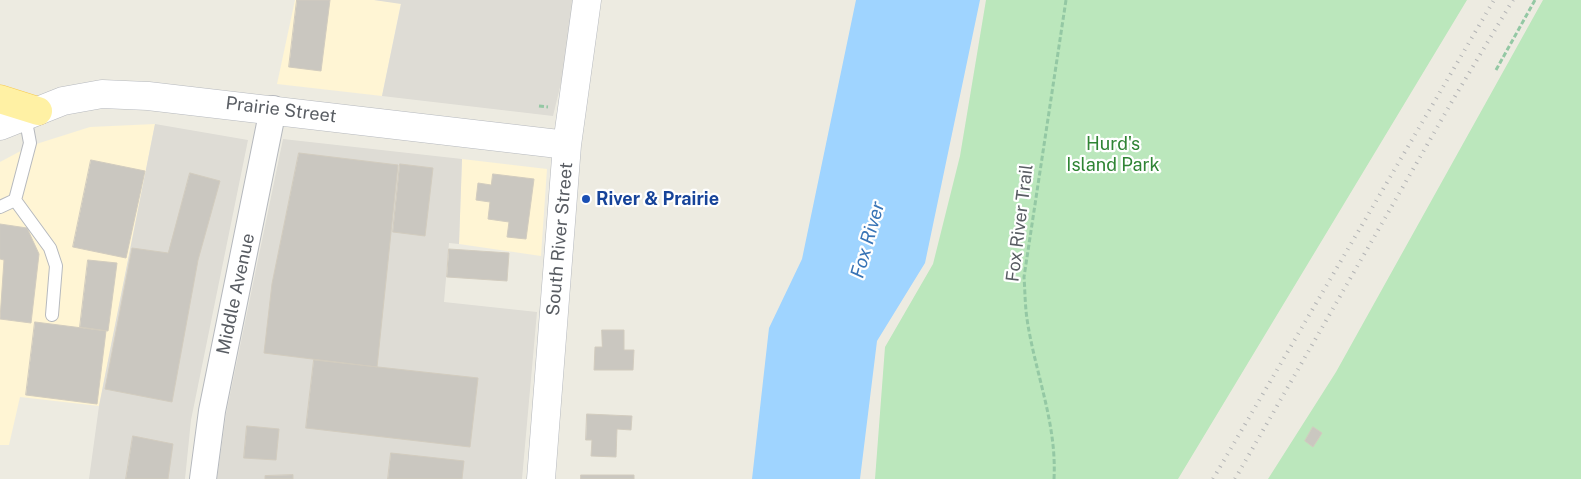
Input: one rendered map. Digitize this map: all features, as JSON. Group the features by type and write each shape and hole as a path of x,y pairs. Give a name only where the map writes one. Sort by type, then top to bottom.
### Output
{"main road":[{"path":"0,99 32,114"}],"street":[{"name":"South River Street","path":"541,479 567,145 588,0"},
{"name":"Prairie Street","path":"0,126 63,101 102,94 148,96 273,109 567,145"},
{"name":"Middle Avenue","path":"203,479 212,410 273,109"}],"lane":[{"path":"32,114 30,143 16,200 50,248 56,266 52,314"},
{"path":"0,207 16,200"}],"path":[{"name":"Fox River Trail","path":"1054,479 1055,458 1051,420 1027,320 1024,276 1066,0"},
{"path":"1496,70 1535,0"}],"shaded area":[{"path":"295,0 374,0 401,3 382,96 277,84"},
{"path":"374,0 581,0 553,116 382,96 401,4"},
{"path":"155,124 99,406 20,397 9,445 0,445 0,162 30,146 90,127"},
{"path":"155,124 248,140 191,420 185,479 89,479 99,406"},
{"path":"283,139 462,159 459,244 449,243 444,302 537,312 522,479 217,479 226,414"},
{"path":"462,159 547,169 541,256 459,244"}],"green space":[{"name":"Hurd's Island Park","path":"986,0 1467,0 1178,479 875,479 885,347 933,264 960,156"},
{"path":"1543,0 1581,0 1581,479 1268,479 1336,372"}],"water":[{"name":"Fox River","path":"856,0 980,0 925,263 877,341 860,479 752,479 769,328 802,259"}],"building":[{"path":"297,0 330,0 321,71 289,67"},
{"path":"299,153 398,165 377,367 264,353 272,284"},
{"path":"91,160 145,171 126,258 73,247"},
{"path":"400,164 433,168 425,236 393,232"},
{"path":"190,173 220,181 198,260 172,402 105,389 132,248 168,253"},
{"path":"493,174 534,179 526,239 507,237 509,222 488,219 490,202 476,200 478,183 491,185"},
{"path":"0,224 27,228 39,254 31,323 0,319 4,260 0,259"},
{"path":"449,249 509,253 507,281 447,277"},
{"path":"88,260 117,263 108,331 80,327"},
{"path":"35,322 106,331 97,404 26,395"},
{"path":"602,330 624,330 624,350 634,350 633,370 594,370 595,347 602,347"},
{"path":"314,360 478,378 470,447 306,428"},
{"path":"587,414 632,416 631,430 617,429 616,457 591,456 592,440 586,440"},
{"path":"247,426 279,429 276,460 244,458"},
{"path":"1313,427 1322,433 1313,447 1305,441"},
{"path":"133,436 173,444 168,479 126,479"},
{"path":"391,453 464,461 462,479 388,479"},
{"path":"293,475 293,479 265,479 265,476"},
{"path":"581,475 634,475 634,479 581,479"}],"railway":[{"path":"1213,479 1494,0"},
{"path":"1235,479 1454,98 1513,0"}],"place":[{"name":"River & Prairie","path":"586,199"}]}
